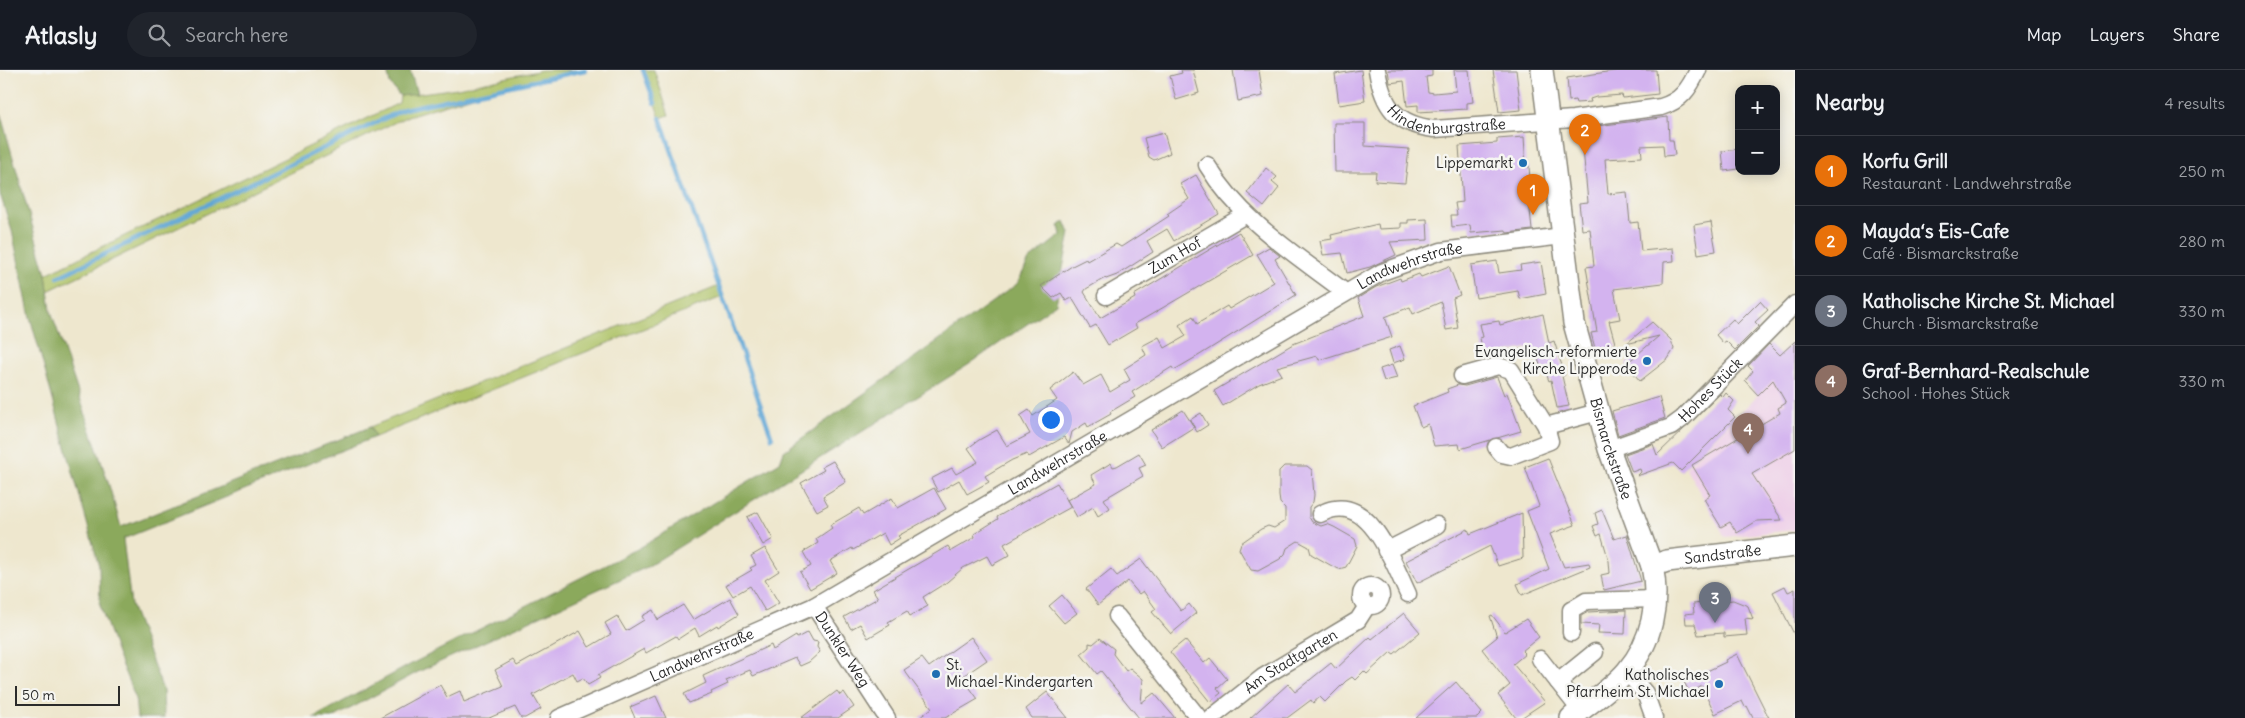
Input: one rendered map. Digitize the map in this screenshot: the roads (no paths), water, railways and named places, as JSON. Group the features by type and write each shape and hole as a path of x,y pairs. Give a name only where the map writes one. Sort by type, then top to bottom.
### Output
{"main road":[{"name":"Bismarckstraße","path":"1542,70 1574,323 1609,449 1652,566 1656,599 1651,627 1641,651 1627,672 1575,714"},
{"name":"Sandstraße","path":"1652,566 1667,561 1795,546"}],"street":[{"name":"Hindenburgstraße","path":"1377,70 1380,91 1386,104 1394,113 1418,127 1434,129 1648,110 1674,103 1686,93 1698,70"},
{"path":"1206,165 1245,215 1345,292"},
{"name":"Zum Hof","path":"1106,296 1245,215"},
{"name":"Landwehrstraße","path":"559,718 814,606 1345,292 1382,272 1441,250 1563,236"},
{"name":"Hohes Stück","path":"1609,449 1671,427 1682,420 1795,304"},
{"path":"1462,376 1498,366 1511,370 1546,426 1550,441 1511,456 1502,454 1496,447"},
{"path":"1546,426 1598,412"},
{"path":"1320,514 1335,508 1364,517 1373,526 1408,594"},
{"path":"1386,551 1437,525"},
{"path":"1571,633 1570,610 1586,601 1656,599"},
{"name":"Dunkler Weg","path":"814,606 887,718"},
{"name":"Am Stadtgarten","path":"1211,718 1263,677 1358,620 1367,606"},
{"path":"1117,616 1199,718"},
{"path":"1558,682 1595,652"},
{"path":"1540,659 1558,682 1575,714"},
{"path":"1627,672 1644,693 1654,718"}],"waterway":[{"path":"58,277 404,109 585,70"},
{"path":"643,70 655,103"},
{"path":"660,118 772,438"}],"place":[{"name":"Mayda‘s Eis-Cafe","path":"1585,155"},
{"name":"Lippemarkt","path":"1523,163"},
{"name":"Korfu Grill","path":"1533,215"},
{"name":"Evangelisch-reformierte Kirche Lipperode","path":"1647,361"},
{"name":"Graf-Bernhard-Realschule","path":"1748,454"},
{"name":"Katholische Kirche St. Michael","path":"1715,623"},
{"name":"St. Michael-Kindergarten","path":"936,674"},
{"name":"Katholisches Pfarrheim St. Michael","path":"1719,684"}]}
